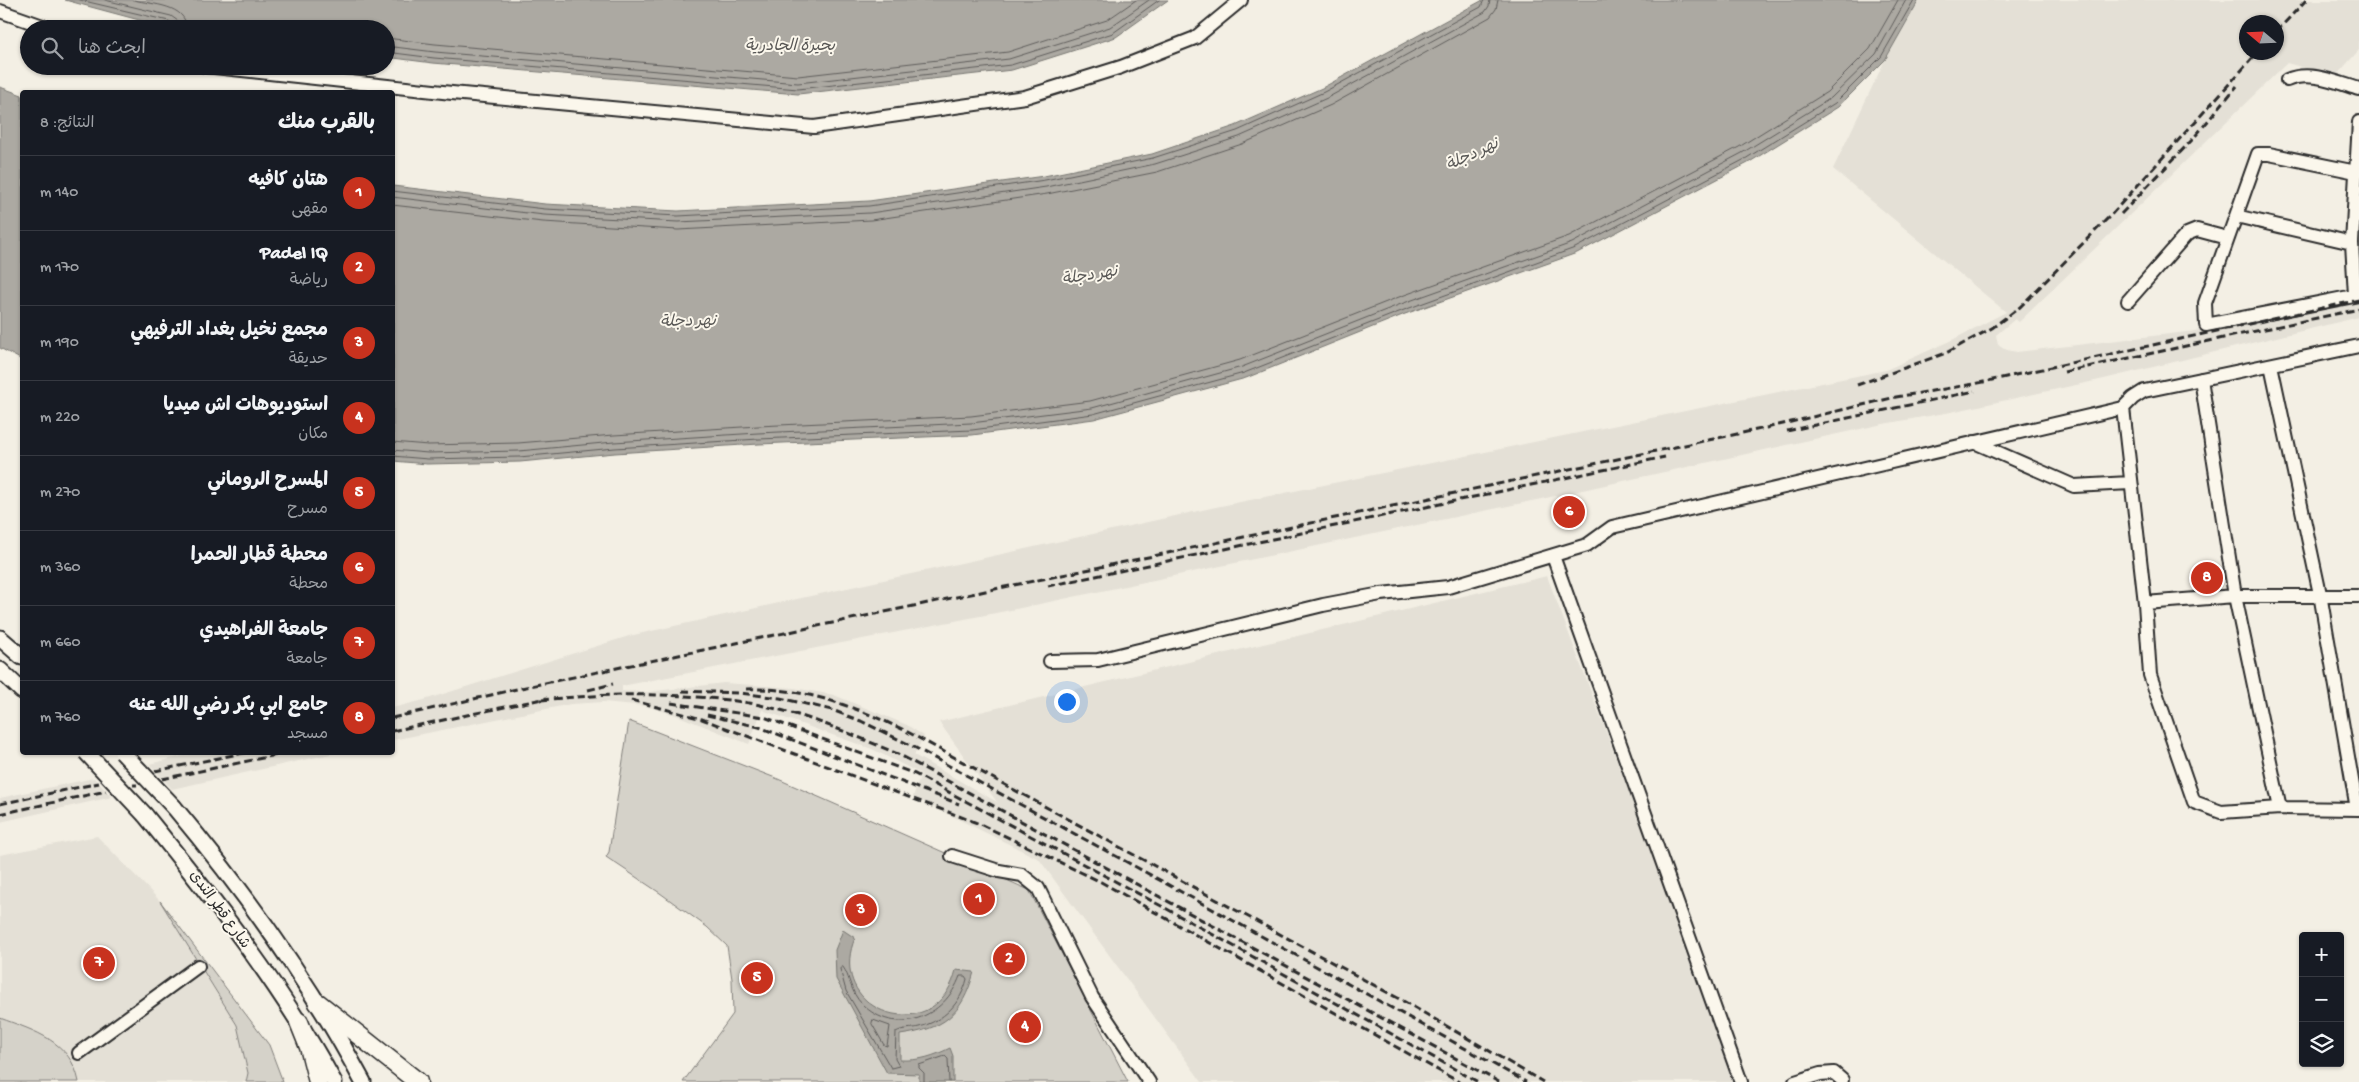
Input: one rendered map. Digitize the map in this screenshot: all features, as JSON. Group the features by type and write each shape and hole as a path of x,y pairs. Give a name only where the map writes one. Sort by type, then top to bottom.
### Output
{"highway":[{"path":"318,1003 418,1082"},
{"path":"299,1022 309,1047 318,1082"}],"main road":[{"path":"0,638 20,656"},
{"path":"0,670 20,688"},
{"name":"شارع قطر الندى","path":"89,755 145,816 207,891 299,1022 334,1082"},
{"name":"شارع قطر الندى","path":"125,755 174,807 232,882 318,1003 363,1082"}],"street":[{"path":"288,75 461,94 814,127 1025,97 1122,66 1195,38 1241,0"},
{"path":"0,11 26,20"},
{"path":"2286,80 2296,75 2317,77 2359,89"},
{"path":"2356,172 2260,153 2256,156 2205,303 2206,325 2357,295 2352,243 2359,122"},
{"path":"2236,216 2352,243"},
{"path":"2128,301 2187,234 2197,230 2227,238"},
{"path":"1050,661 1098,660 1323,605 1381,594 1448,587 1587,545 1612,527 2123,408 2144,391 2359,346"},
{"path":"2123,408 2145,603 2150,675 2194,802 2221,812 2280,808 2358,809 2320,594 2271,365"},
{"path":"2201,378 2235,596 2280,808"},
{"path":"1974,442 2074,486 2130,483"},
{"path":"1553,556 1741,1082"},
{"path":"2145,603 2235,596 2320,594 2359,596"},
{"path":"952,856 999,872 1022,875 1038,888 1092,997 1149,1082"},
{"path":"80,1053 198,966"},
{"path":"1795,1082 1820,1074 1834,1073 1842,1080"}],"shaded area":[{"path":"1919,0 2359,0 2359,50 2335,77 2287,63 2019,322 2015,319 1996,335 1998,344 2007,350 2017,352 2195,331 2359,296 2359,317 2104,379 1951,412 1883,424 1546,498 1011,610 622,686 622,691 647,692 724,683 794,688 834,695 907,725 924,736 914,755 997,802 939,722 1547,576 1739,1082 1202,1082 1039,859 913,797 921,774 872,749 762,710 749,744 676,715 645,706 604,702 571,704 395,740 395,707 424,700 629,636 1216,507 1886,370 1954,339 2006,312 1833,169 1885,60"},
{"path":"629,721 778,779 1029,890 1128,1082 683,1082 733,1014 732,979 727,946 707,927 606,857 609,852"},
{"path":"186,755 326,755 172,789 149,764"},
{"path":"94,778 112,797 0,822 0,798"},
{"path":"97,836 160,901 237,1025 248,1073 246,1082 0,1082 0,855"},
{"path":"160,901 269,1045 283,1082 246,1082 248,1073 237,1025"},
{"path":"0,1018 38,1033 60,1047 75,1068 79,1082 0,1082"}],"water":[{"name":"بحيرة الجادرية","path":"65,0 1168,0 1116,37 1012,70 798,94 395,58 395,20 139,20"},
{"name":"نهر دجلة","path":"1483,0 1919,0 1885,60 1838,107 1748,163 1577,253 1405,314 1246,378 1094,419 972,435 759,444 615,453 520,462 427,464 395,461 395,186 545,204 678,211 869,201 1044,176 1152,154 1235,126 1322,88"},
{"path":"0,87 20,94 20,359 0,348"},
{"path":"843,930 855,938 850,964 855,986 868,1002 886,1012 907,1015 927,1010 945,995 956,970 974,972 963,1000 949,1018 928,1029 900,1035 900,1060 914,1060 950,1048 953,1056 953,1082 919,1082 919,1074 887,1073 836,979 835,950"}],"railway":[{"path":"2284,23 2306,0"},
{"path":"1857,385 1946,353 1992,328 2020,307 2110,216 2251,60"},
{"path":"2121,214 2192,140 2237,86"},
{"path":"395,717 521,688 1766,428 1896,397 1974,384 2359,300"},
{"path":"2064,372 2359,309"},
{"path":"1787,431 1975,391"},
{"path":"1048,586 1665,457"},
{"path":"588,690 613,684"},
{"path":"746,689 788,691 828,700 866,713 904,730 1405,1002 1543,1082"},
{"path":"682,691 739,693 780,698 832,710 861,721 914,747 1136,867 1526,1082"},
{"path":"541,700 619,695 671,695 723,699 788,712 845,732 900,755 1499,1082"},
{"path":"395,730 547,698"},
{"path":"631,700 702,719 980,824 1101,882 1459,1082"},
{"path":"671,703 764,717 915,774 1167,909 1478,1082"},
{"path":"707,715 759,727 959,804"},
{"path":"155,771 233,755"},
{"path":"162,779 277,755"},
{"path":"0,804 99,783"},
{"path":"0,814 106,791"}],"place":[{"name":"محطة قطار الحمرا","path":"1569,512"},
{"name":"جامع ابي بكر رضي الله عنه","path":"2207,578"},
{"name":"هتان كافيه","path":"979,899"},
{"name":"مجمع نخيل بغداد الترفيهي","path":"861,910"},
{"name":"Padel IQ","path":"1009,959"},
{"name":"جامعة الفراهيدي","path":"99,963"},
{"name":"المسرح الروماني","path":"757,978"},
{"name":"استوديوهات اش ميديا","path":"1025,1027"}]}
